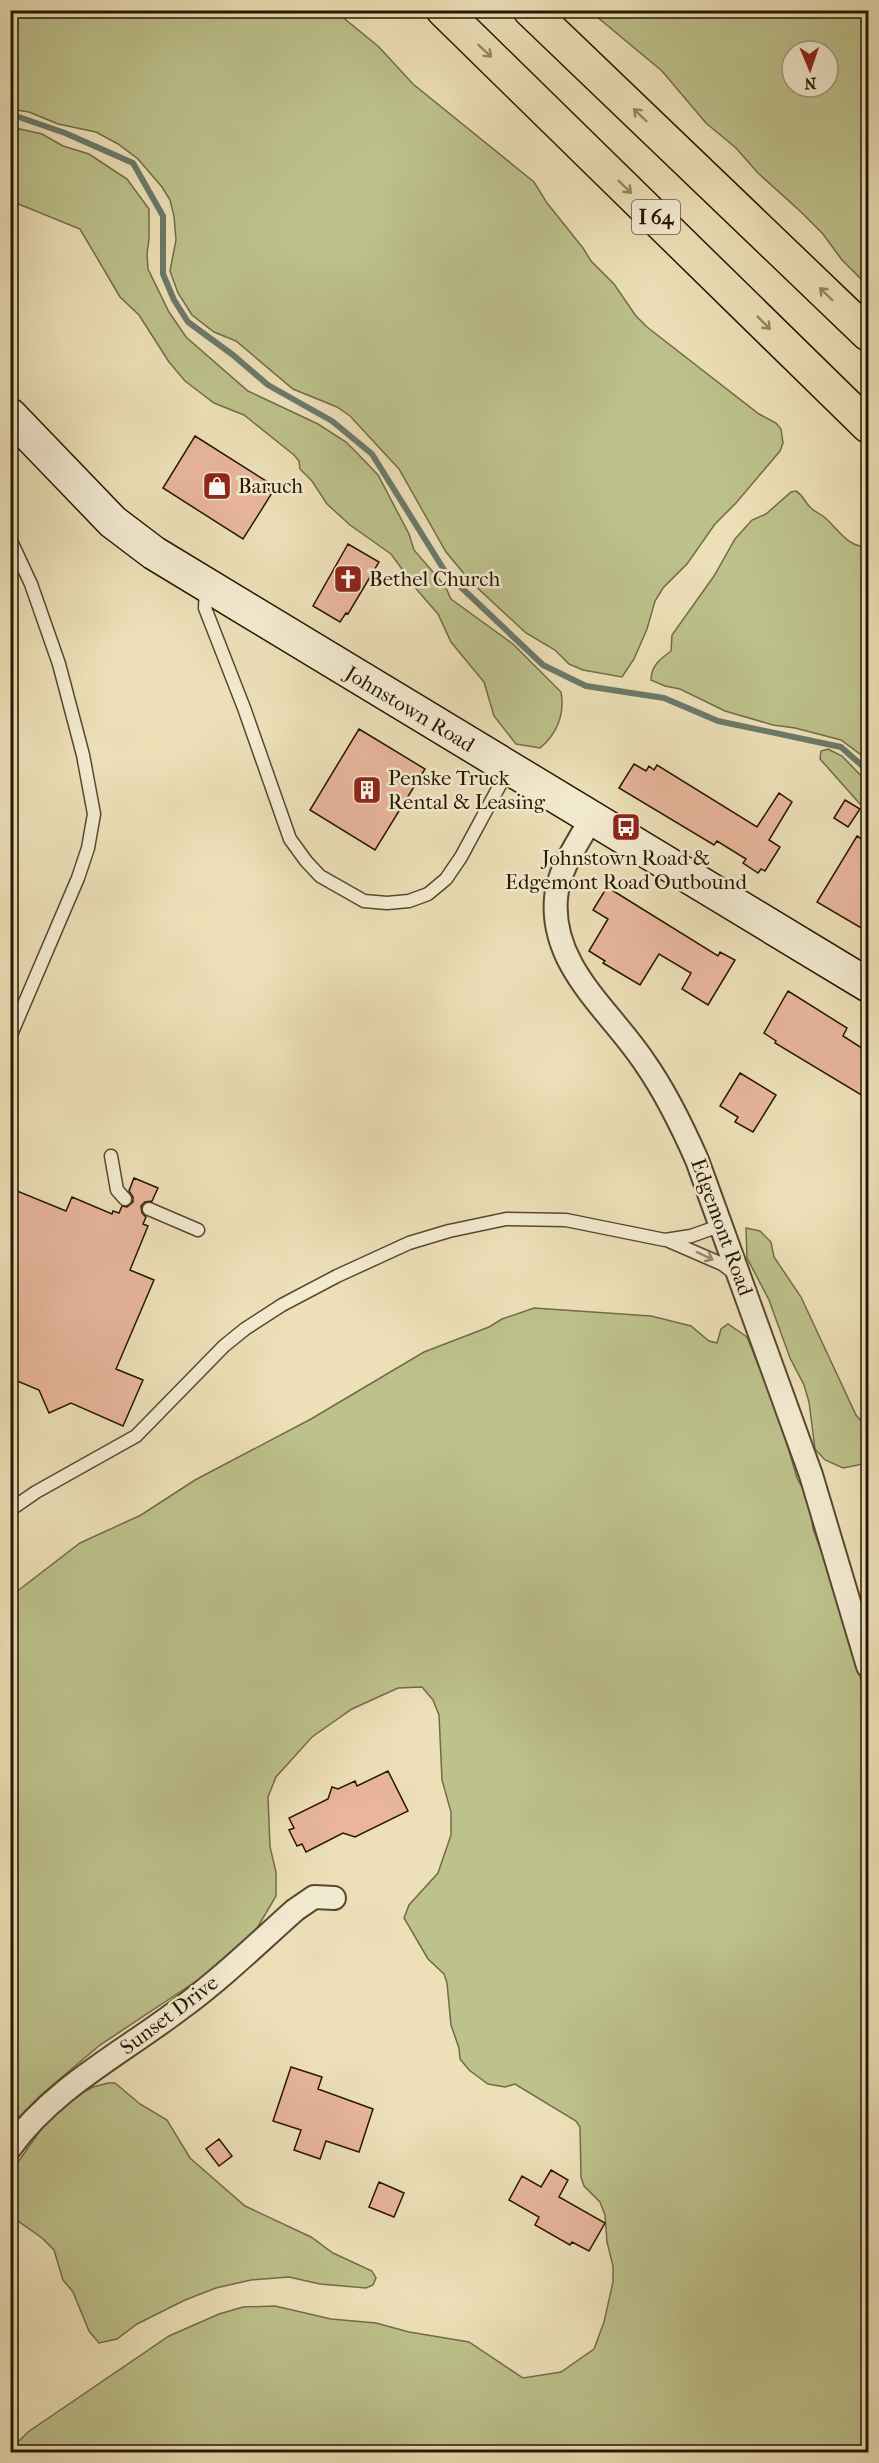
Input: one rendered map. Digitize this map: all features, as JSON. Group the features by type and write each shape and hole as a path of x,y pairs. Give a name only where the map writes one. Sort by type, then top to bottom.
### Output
{"highway":[{"name":"I 64","path":"443,10 868,426"},
{"path":"530,10 868,334"}],"street":[{"name":"Johnstown Road","path":"10,415 113,522 154,553 868,985"},
{"name":"Edgemont Road","path":"591,819 570,858 556,896 555,914 562,948 572,969 622,1030 665,1095 698,1160 811,1475 868,1666"},
{"name":"Sunset Drive","path":"10,2148 39,2112 183,2008 295,1911 314,1897 334,1898"}],"lane":[{"path":"10,540 31,584 59,664 83,755 94,814 88,848 78,878 10,1037"},
{"path":"207,586 205,608 244,708 290,839 320,876 364,901 409,901 428,894 446,879 461,857 509,769"},
{"path":"111,1155 117,1190 125,1199"},
{"path":"149,1209 198,1230"},
{"path":"10,1510 36,1492 136,1436 224,1346 245,1329 282,1305 337,1276 409,1243 480,1224 525,1218 566,1220 665,1240 722,1264 741,1278"},
{"path":"665,1240 691,1236 722,1225"}],"green space":[{"path":"10,11 335,11 379,47 413,84 534,182 591,261 614,284 636,316 647,327 759,414 776,423 781,429 783,443 780,451 715,524 687,564 663,588 655,601 647,629 634,659 622,677 583,670 569,664 555,650 526,633 471,582 446,552 399,469 350,416 337,407 293,389 236,341 214,332 192,315 178,293 170,271 176,240 170,200 138,159 118,144 96,132 58,124 29,112 11,109"},
{"path":"590,11 868,11 868,286 842,260 823,234 758,173 736,148 706,123 662,71"},
{"path":"11,127 42,134 63,146 89,154 127,179 149,209 148,269 169,312 186,337 248,391 318,424 346,442 378,475 409,534 414,550 445,586 451,599 513,644 561,692 561,716 555,730 540,748 516,744 494,716 484,682 451,642 438,614 391,554 350,525 327,504 312,481 300,469 299,461 294,455 244,415 214,403 185,381 169,362 139,315 120,297 80,229 11,201"},
{"path":"796,491 811,508 823,516 848,541 868,547 868,760 841,740 795,728 773,725 725,711 680,689 651,680 654,667 671,651 672,635 714,576 735,539 752,520 766,514 791,492"},
{"path":"828,749 842,756 868,783 868,813 820,759 821,751"},
{"path":"746,1228 760,1231 771,1242 774,1257 801,1297 856,1415 868,1429 868,1463 843,1468 825,1460 815,1449 809,1402 804,1385 790,1358 769,1300 747,1258"},
{"path":"534,1308 651,1316 691,1326 709,1341 717,1343 721,1329 728,1324 747,1337 779,1417 797,1478 808,1498 813,1529 833,1582 840,1613 849,1635 868,1706 868,2452 11,2452 11,2449 28,2432 169,2336 219,2314 243,2307 275,2306 331,2319 376,2323 409,2332 469,2342 523,2378 561,2372 594,2349 604,2322 613,2282 613,2266 607,2242 605,2215 600,2202 584,2186 581,2177 580,2127 576,2121 515,2084 505,2087 488,2084 469,2070 460,2059 459,2048 451,2025 444,1974 428,1959 404,1918 409,1905 438,1873 451,1835 451,1812 442,1780 439,1715 433,1700 422,1687 398,1688 352,1709 312,1737 276,1777 268,1797 270,1847 276,1872 276,1896 256,1930 201,1978 100,2045 42,2094 11,2125 11,1596 80,1543 141,1515 195,1480 311,1419 424,1352"},
{"path":"115,2083 140,2104 167,2120 190,2158 245,2206 311,2237 333,2253 372,2271 376,2278 373,2285 366,2288 320,2284 289,2277 251,2280 216,2288 185,2300 137,2324 117,2339 99,2343 89,2331 73,2292 63,2280 54,2250 42,2238 11,2216 11,2172 44,2125 72,2098 93,2087"}],"building":[{"name":"Baruch","path":"195,436 271,484 268,490 272,493 243,539 163,488"},
{"name":"Bethel Church","path":"348,544 379,562 348,614 346,613 340,622 313,606"},
{"name":"Penske Truck Rental & Leasing","path":"359,729 425,769 375,850 310,810"},
{"path":"634,764 646,771 649,766 654,770 657,765 757,827 779,793 792,802 769,840 780,847 765,871 761,869 758,873 743,863 746,859 717,841 714,845 619,788"},
{"path":"845,800 860,809 848,827 834,818"},
{"path":"857,836 868,843 868,932 817,902"},
{"path":"607,887 718,956 720,952 735,960 708,1005 682,989 691,973 659,954 640,985 603,963 605,961 589,951 608,919 593,910"},
{"path":"788,991 847,1028 843,1036 868,1052 868,1099 775,1043 776,1041 764,1033"},
{"path":"740,1073 776,1095 753,1132 735,1122 738,1117 720,1106"},
{"path":"134,1178 158,1188 152,1201 145,1202 141,1206 142,1213 146,1217 143,1224 148,1226 130,1270 154,1280 116,1369 143,1380 123,1426 71,1403 49,1413 39,1390 10,1378 10,1188 66,1211 72,1197 112,1214 113,1211 119,1213 122,1206 127,1207 133,1202 129,1191"},
{"path":"388,1771 408,1811 355,1837 343,1833 306,1852 302,1844 297,1846 289,1830 294,1828 289,1818 328,1799 332,1787 338,1789 355,1781 357,1786"},
{"path":"291,2067 322,2077 318,2089 373,2109 359,2152 326,2141 320,2159 294,2150 301,2130 273,2121"},
{"path":"219,2139 232,2156 219,2166 206,2149"},
{"path":"551,2170 568,2180 559,2197 605,2223 589,2251 572,2242 570,2245 535,2225 539,2217 509,2200 522,2176 541,2187"},
{"path":"379,2182 404,2193 394,2217 369,2207"}],"waterway":[{"path":"10,114 65,133 133,163 163,216 163,274 174,300 188,322 233,355 268,385 332,421 372,454 446,573 543,665 586,686 664,698 718,721 841,747 868,771"}],"place":[{"name":"Baruch","path":"217,486"},
{"name":"Bethel Church","path":"348,579"},
{"name":"Penske Truck Rental & Leasing","path":"367,790"},
{"name":"Johnstown Road & Edgemont Road Outbound","path":"626,827"}]}
